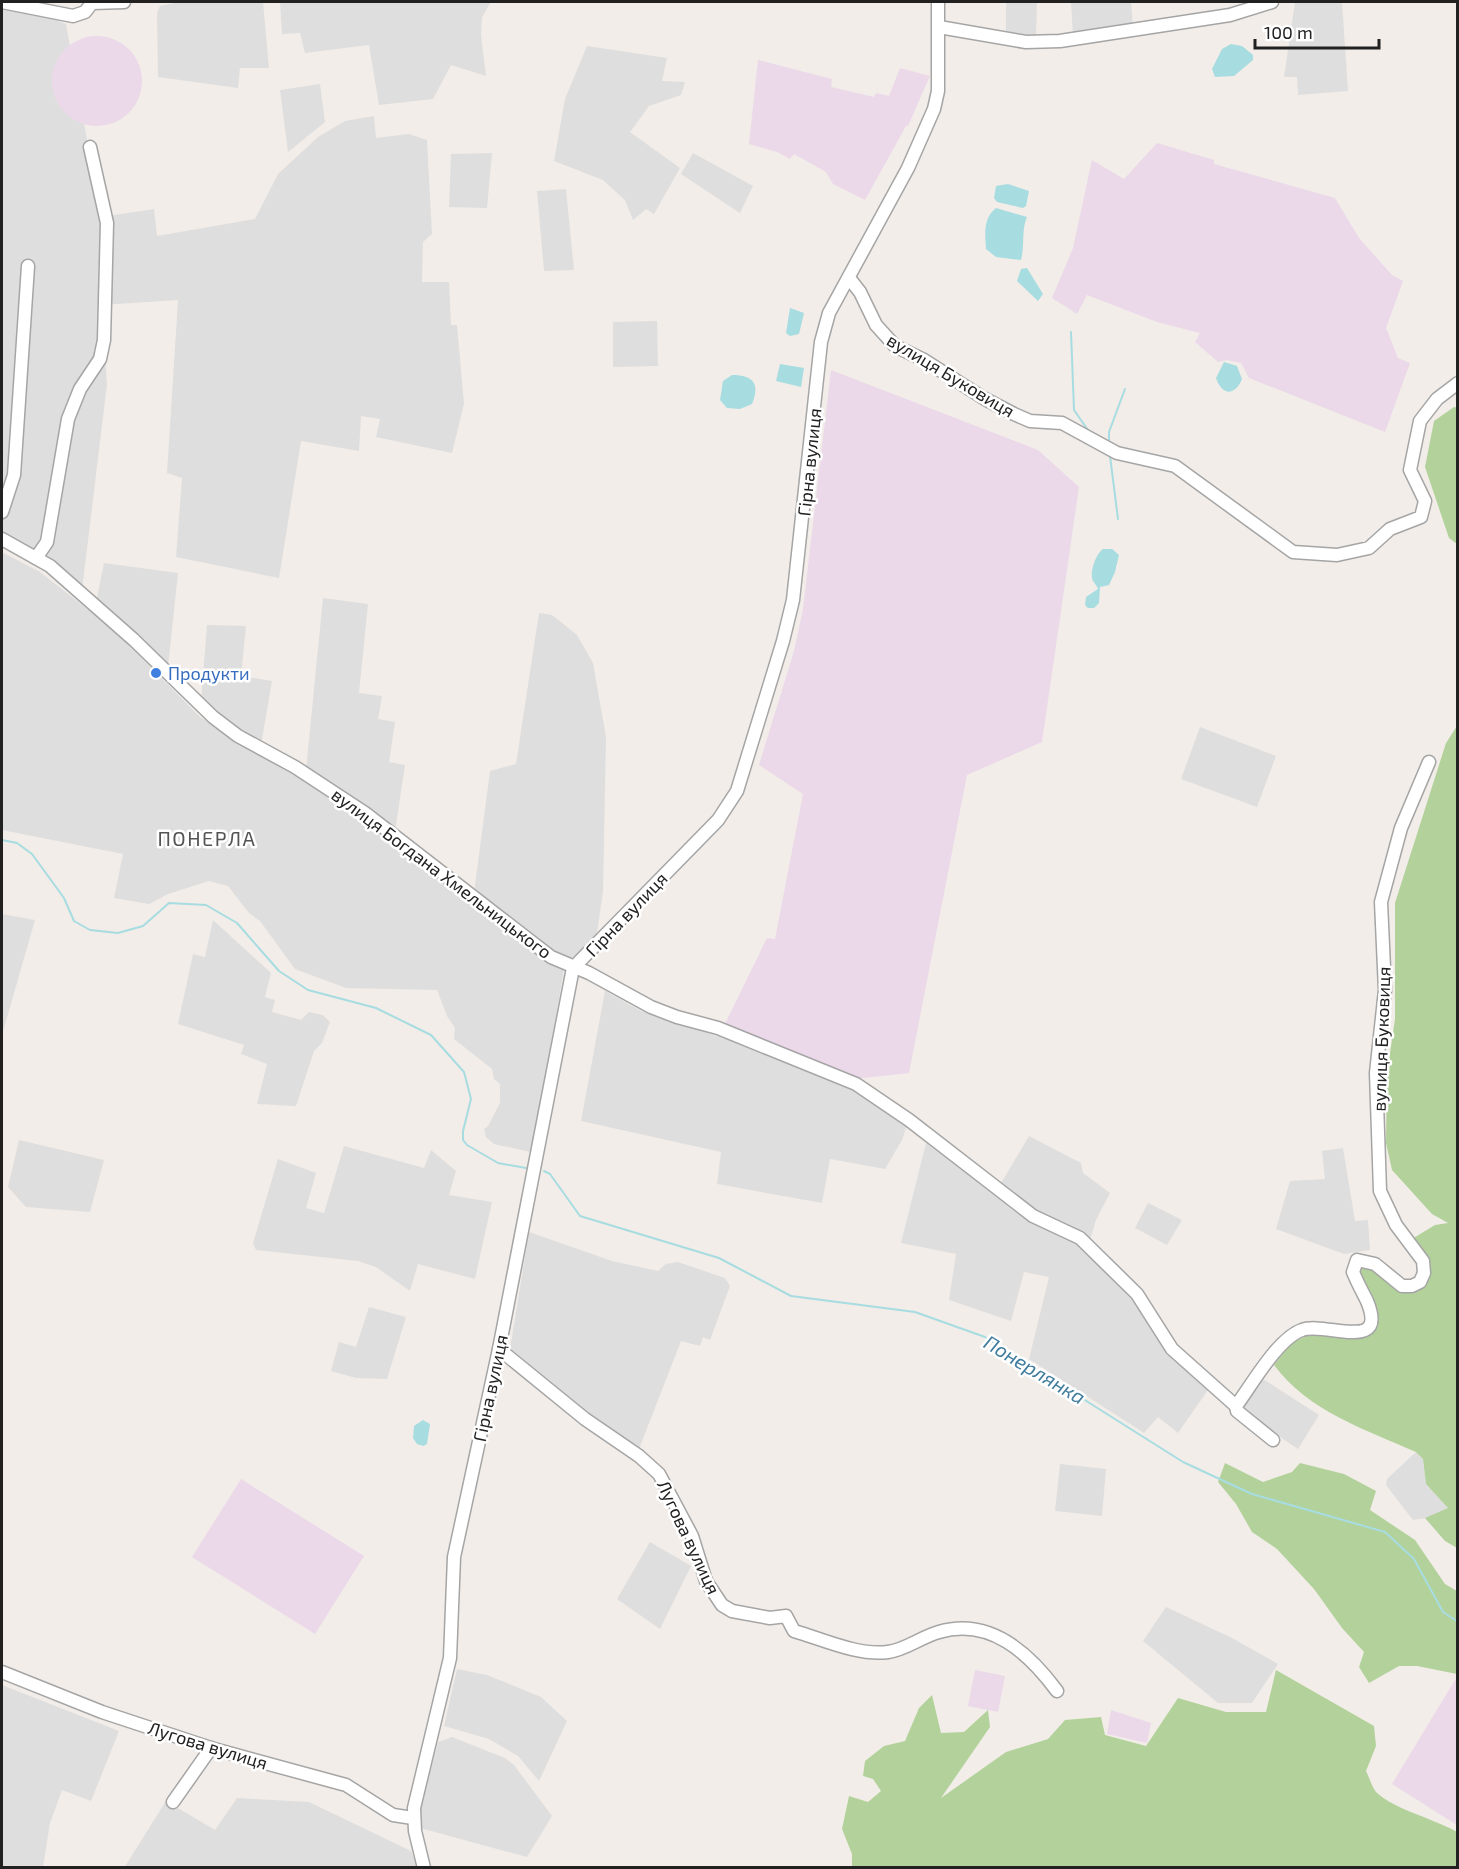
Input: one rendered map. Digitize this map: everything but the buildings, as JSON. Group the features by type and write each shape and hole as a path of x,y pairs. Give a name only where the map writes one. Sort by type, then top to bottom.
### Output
{"street":[{"path":"2,2 73,16 85,12 92,3 124,2"},
{"name":"Гірна вулиця","path":"424,1868 413,1818 450,1658 454,1557 499,1349 573,968 718,820 737,791 783,641 793,600 821,342 829,313 908,168 934,109 938,91 938,2"},
{"path":"939,27 1026,42 1060,41 1230,15 1272,2"},
{"path":"36,558 47,542 68,419 80,389 103,351 107,223 90,147"},
{"path":"2,513 14,475 28,266"},
{"name":"вулиця Буковиця","path":"849,278 860,292 876,325 895,346 924,360 985,399 1030,421 1062,423 1117,453 1175,466 1293,552 1337,555 1369,548 1390,529 1421,517 1425,501 1410,470 1420,421 1437,399 1458,383"},
{"name":"вулиця Богдана Хмельницького","path":"2,539 50,566 134,640 213,717 238,736 296,767 365,813 551,957 651,1007 718,1028 865,1090 909,1120 1033,1216 1080,1239 1137,1294 1172,1349 1236,1406 1237,1411 1273,1440"},
{"name":"вулиця Буковиця","path":"1236,1406 1287,1339 1302,1330 1318,1327 1357,1334 1369,1327 1371,1319 1367,1302 1353,1272 1357,1260 1375,1264 1402,1286 1412,1286 1420,1282 1424,1273 1423,1261 1396,1225 1380,1191 1376,1073 1385,990 1381,902 1401,828 1429,762"},
{"name":"Лугова вулиця","path":"499,1349 585,1419 639,1456 659,1474 692,1536 706,1581 722,1605 732,1611 770,1618 786,1616 794,1631 872,1652 899,1650 929,1635 959,1628 986,1632 1012,1644 1029,1657 1057,1691"},
{"name":"Лугова вулиця","path":"2,1672 102,1713 211,1748 346,1785 393,1815 413,1818"},
{"path":"173,1802 211,1748"}],"shaded area":[{"path":"179,2 263,2 269,68 240,68 238,88 158,77 157,13 160,6"},
{"path":"280,2 491,2 482,17 481,35 486,76 451,65 433,99 379,105 369,45 305,53 300,33 282,34"},
{"path":"1006,2 1037,2 1036,38 1006,32"},
{"path":"1071,2 1131,2 1133,28 1073,37"},
{"path":"1295,2 1342,2 1348,91 1298,95 1297,77 1284,77"},
{"path":"2,8 40,14 66,24 101,217 154,209 157,236 255,219 278,174 318,137 345,121 374,116 376,138 409,134 427,140 432,234 423,242 422,282 449,282 451,325 457,325 464,404 452,453 376,437 380,419 361,416 359,451 301,441 279,578 176,557 182,478 167,473 178,300 101,305 107,384 82,590 2,535"},
{"path":"97,36 114,40 129,49 138,64 142,81 138,98 129,113 114,122 97,126 80,122 65,113 56,98 52,81 56,64 65,49 80,40"},
{"path":"587,46 667,58 662,81 685,82 681,95 649,106 630,132 680,168 654,214 646,209 633,220 625,200 603,180 554,161 565,99"},
{"path":"758,60 832,79 831,87 874,97 876,93 889,96 900,68 930,76 908,126 865,200 833,184 826,172 794,154 790,159 777,152 749,144"},
{"path":"320,84 325,122 288,152 280,90"},
{"path":"1157,143 1214,160 1214,164 1335,198 1359,238 1392,275 1403,281 1386,328 1398,358 1410,363 1385,432 1249,378 1241,363 1227,360 1218,362 1195,342 1200,333 1157,322 1087,295 1077,314 1052,298 1073,248 1092,160 1124,179"},
{"path":"492,153 487,208 449,207 451,154"},
{"path":"693,153 753,186 740,213 681,174"},
{"path":"566,189 574,270 544,271 537,191"},
{"path":"657,321 658,366 613,367 613,322"},
{"path":"831,370 1038,450 1079,487 1042,742 967,775 909,1073 854,1079 724,1026 767,938 775,939 803,794 759,765 794,651 803,609"},
{"path":"2,552 40,572 114,630 200,717 244,746 350,807 564,969 536,1133 530,1152 494,1144 486,1137 484,1129 488,1126 500,1103 500,1084 494,1079 492,1069 454,1039 455,1028 447,1016 437,990 346,988 295,969 260,921 249,913 228,886 209,881 168,894 149,904 114,898 123,854 2,830"},
{"path":"104,563 178,573 168,667 96,602"},
{"path":"323,598 368,604 359,693 382,696 378,719 395,722 389,762 405,765 395,832 306,770"},
{"path":"539,613 552,615 577,635 593,663 606,737 603,891 597,933 582,953 572,957 560,956 474,893 490,771 516,764"},
{"path":"207,625 246,626 241,676 272,681 261,745 222,721 201,702"},
{"path":"1200,727 1276,756 1257,807 1181,779"},
{"path":"2,914 35,920 2,1035"},
{"path":"213,920 271,973 265,997 275,1000 272,1012 301,1020 309,1012 323,1015 330,1022 322,1043 314,1051 296,1106 257,1104 267,1064 241,1054 244,1045 178,1024 193,954 205,957"},
{"path":"605,991 641,1011 728,1040 865,1096 907,1125 902,1140 885,1169 830,1159 822,1203 717,1184 721,1152 581,1121"},
{"path":"1029,1136 1081,1163 1083,1173 1110,1193 1096,1220 1086,1253 1134,1298 1165,1347 1208,1390 1178,1433 1158,1417 1144,1433 1029,1359 1049,1277 1024,1272 1011,1321 949,1300 956,1254 901,1243 926,1143 994,1195"},
{"path":"19,1140 104,1160 90,1212 26,1207 8,1187"},
{"path":"344,1146 424,1168 431,1150 456,1171 449,1195 492,1202 475,1279 418,1264 410,1291 376,1267 358,1261 256,1250 253,1243 278,1159 316,1173 306,1208 324,1213"},
{"path":"1343,1148 1355,1221 1368,1220 1370,1250 1344,1254 1276,1229 1290,1181 1325,1179 1322,1151"},
{"path":"1148,1203 1182,1220 1167,1245 1135,1228"},
{"path":"529,1232 612,1261 658,1271 666,1264 678,1262 725,1278 730,1286 710,1340 703,1337 700,1346 681,1341 639,1449 581,1410 510,1349"},
{"path":"369,1307 406,1317 387,1379 356,1378 331,1371 339,1342 356,1347"},
{"path":"1263,1379 1319,1415 1298,1449 1240,1410"},
{"path":"1416,1452 1423,1459 1426,1484 1448,1508 1432,1517 1413,1520 1386,1485 1387,1479"},
{"path":"1060,1464 1106,1469 1102,1516 1055,1511"},
{"path":"241,1479 364,1556 315,1634 192,1557"},
{"path":"650,1542 691,1566 660,1629 617,1599"},
{"path":"1166,1607 1232,1638 1278,1664 1252,1703 1218,1703 1143,1641"},
{"path":"457,1669 487,1675 541,1697 567,1721 539,1781 518,1756 489,1739 444,1726"},
{"path":"975,1670 1005,1676 998,1712 968,1706"},
{"path":"1455,1680 1458,1682 1457,1825 1392,1784"},
{"path":"2,1685 119,1731 91,1801 62,1790 50,1823 43,1867 2,1867"},
{"path":"1111,1710 1151,1723 1147,1743 1107,1734"},
{"path":"452,1737 505,1758 514,1765 552,1816 527,1857 420,1828 420,1813 438,1742"},
{"path":"237,1798 309,1802 411,1851 417,1867 124,1868 166,1801 215,1830"}],"green space":[{"path":"1454,407 1458,408 1457,544 1449,538 1425,467 1434,421"},
{"path":"1457,726 1457,1548 1445,1541 1425,1518 1448,1508 1426,1484 1423,1459 1416,1452 1339,1418 1321,1407 1288,1381 1274,1365 1292,1342 1315,1333 1368,1337 1377,1317 1357,1267 1364,1263 1375,1268 1395,1288 1425,1279 1412,1239 1435,1225 1448,1223 1432,1214 1392,1170 1386,1143 1387,1073 1395,1019 1395,903 1446,743"},
{"path":"1225,1463 1263,1482 1292,1472 1300,1463 1344,1474 1376,1491 1370,1510 1415,1540 1445,1584 1457,1591 1457,1674 1417,1666 1399,1666 1369,1683 1359,1667 1364,1652 1342,1628 1314,1589 1277,1549 1252,1532 1236,1504 1218,1482"},
{"path":"1276,1670 1374,1726 1376,1746 1366,1771 1376,1792 1403,1809 1457,1832 1457,1867 852,1867 852,1854 842,1829 849,1796 868,1802 881,1791 873,1779 863,1776 865,1761 884,1746 905,1741 919,1708 932,1695 941,1733 964,1732 988,1710 990,1727 941,1798 1006,1752 1048,1739 1065,1720 1101,1717 1105,1735 1146,1746 1178,1698 1226,1712 1266,1712"}],"water":[{"path":"1231,44 1242,46 1253,55 1253,60 1234,76 1215,77 1212,69 1222,49"},
{"path":"1008,184 1029,191 1026,206 1023,208 997,202 994,198 996,186"},
{"path":"996,208 1027,217 1021,260 996,257 986,249 987,221"},
{"path":"1027,268 1043,294 1038,301 1017,281 1021,269"},
{"path":"790,308 804,313 799,334 790,336 786,333"},
{"path":"1224,362 1237,366 1242,379 1236,389 1229,392 1222,388 1216,378"},
{"path":"780,364 804,368 801,387 776,381"},
{"path":"732,375 746,377 753,382 755,391 752,404 740,409 727,408 720,400 723,381"},
{"path":"1103,549 1112,549 1119,555 1115,572 1109,585 1100,587 1099,603 1094,608 1088,608 1085,605 1086,597 1098,589 1092,577 1094,564"},
{"path":"423,1420 430,1424 427,1444 423,1446 417,1444 413,1438 414,1426"}],"waterway":[{"path":"1071,332 1074,410 1090,433"},
{"path":"1109,444 1109,432 1125,389"},
{"path":"1110,456 1118,519"},
{"name":"Понерлянка","path":"2,840 17,843 32,854 64,898 74,921 90,930 118,933 143,926 169,903 206,905 237,923 279,971 308,990 376,1008 431,1035 464,1072 471,1099 463,1140 467,1145 498,1163 526,1168"},
{"name":"Понерлянка","path":"544,1171 550,1174 580,1216 719,1258 791,1296 915,1312 985,1337 1183,1462 1252,1494 1385,1532 1414,1559 1443,1612 1458,1622"}],"place":[{"name":"Продукти","path":"156,673"}],"district":[{"name":"ПОНЕРЛА","path":"207,838"}]}
